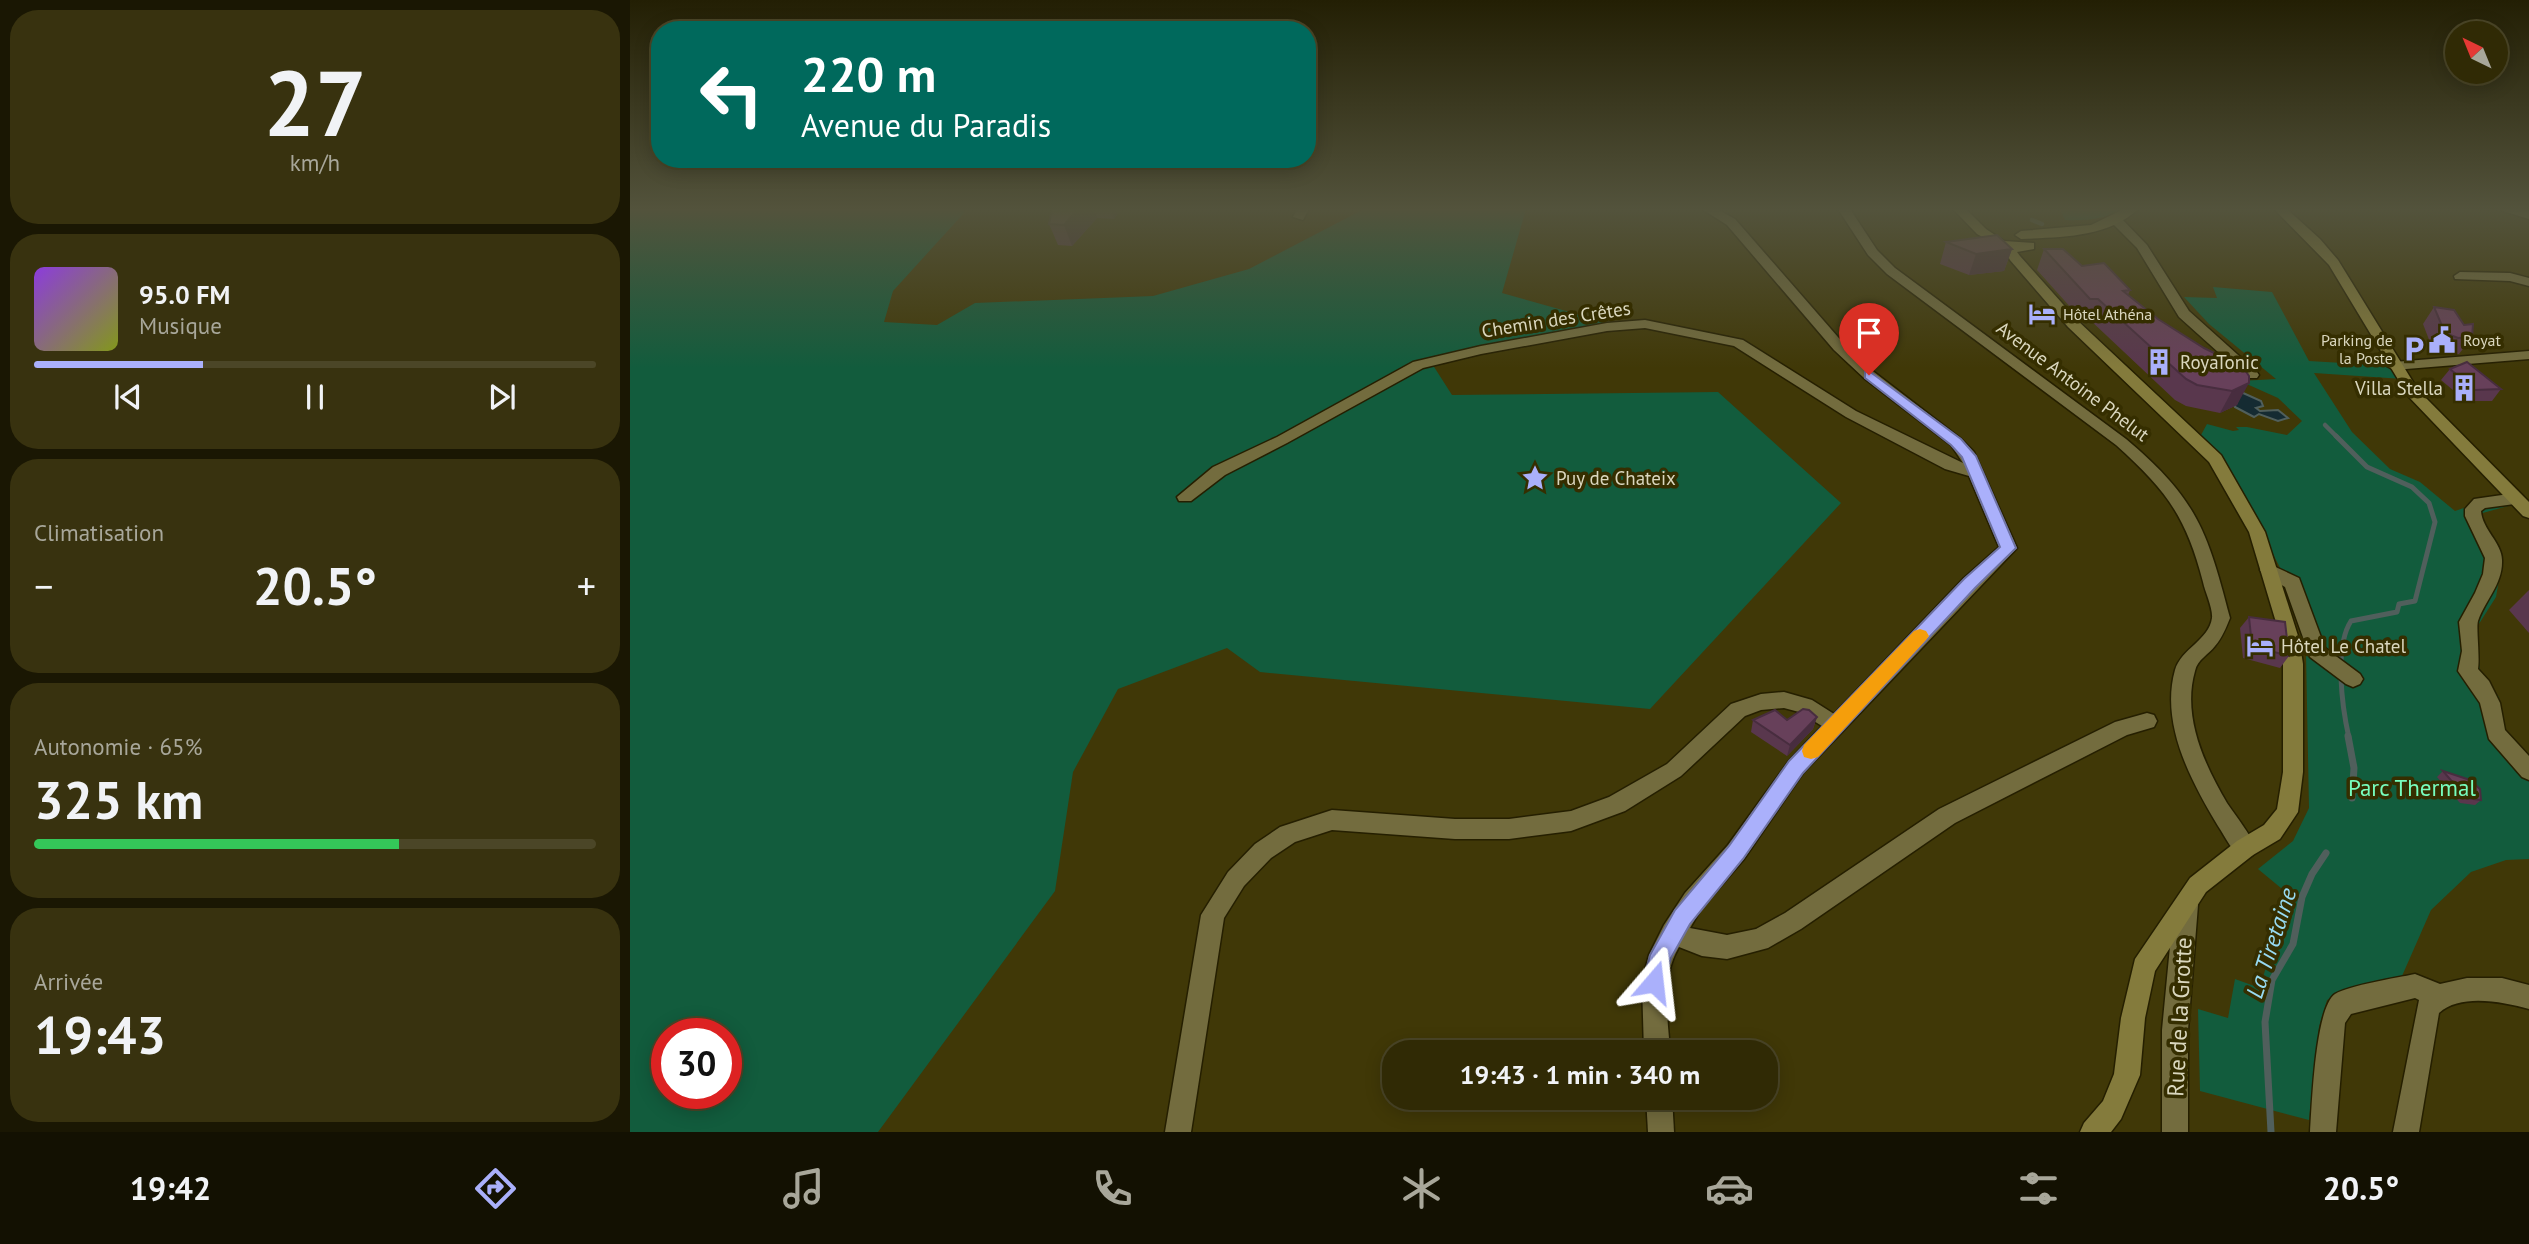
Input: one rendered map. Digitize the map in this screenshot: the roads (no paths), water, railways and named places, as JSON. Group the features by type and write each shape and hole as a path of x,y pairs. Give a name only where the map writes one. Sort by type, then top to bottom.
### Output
{"main road":[{"path":"2019,262 2080,331 2216,459 2257,532 2290,639 2293,664 2293,772 2287,811 2272,832 2245,848 2198,885 2144,967 2133,1018 2127,1075 2112,1110 2093,1132"},
{"path":"2023,267 2025,262"},
{"path":"2333,262 2394,366 2427,408 2529,512"}],"street":[{"path":"1656,1040 1654,982 1661,955 1693,901 1756,824 1796,767 1970,583 2008,548 1968,456 1956,442 1869,375 1839,347 1765,262"},
{"name":"Avenue Antoine Phelut","path":"1882,262 2121,442 2176,496 2190,518 2205,556 2221,618 2211,639 2193,654 2185,668 2180,694 2182,719 2198,766 2219,811 2245,848"},
{"path":"2149,262 2176,304 2197,328 2252,375"},
{"path":"2460,276 2510,277 2529,282"},
{"name":"Chemin des Crêtes","path":"1185,497 1219,471 1261,452 1418,365 1481,349 1607,327 1646,324 1738,343 1851,414 1951,465 1976,473"},
{"path":"2394,366 2529,355"},
{"path":"2516,499 2480,503 2473,509 2473,516 2494,558 2492,574 2484,594 2468,622 2468,671 2482,687 2490,703 2496,733 2529,771"},
{"path":"2269,570 2293,583 2318,652 2353,679"},
{"path":"1178,1132 1213,915 1236,879 1263,851 1288,834 1332,820 1455,829 1509,829 1571,821 1617,804 1674,770 1738,710 1761,702 1784,700 1805,706 1836,724"},
{"path":"1672,933 1702,944 1727,947 1760,940 1793,921 1947,816 2122,728 2147,721"},
{"name":"Rue de la Grotte","path":"2175,1132 2175,1030 2186,901"},
{"path":"2323,1132 2336,1011 2344,1003 2415,986 2440,996"},
{"path":"2406,1132 2428,1007 2440,996 2467,990 2502,990 2529,997"},
{"path":"1660,1110 1661,1132"}],"water":[{"path":"2232,388 2261,401 2263,406 2256,408 2260,411 2278,410 2288,418 2278,421 2259,414 2254,417 2235,407"}],"waterway":[{"name":"La Tiretaine","path":"2325,425 2367,467 2412,487 2429,503 2435,522 2415,601 2399,604 2397,612 2351,621 2346,632 2341,678 2349,738"},
{"name":"La Tiretaine","path":"2348,736 2354,768 2352,798"},
{"name":"La Tiretaine","path":"2271,1132 2265,1022 2272,980 2293,944 2302,897 2312,874 2326,853"}],"place":[{"name":"Hôtel Athéna","path":"2042,314"},
{"name":"Royat","path":"2442,340"},
{"name":"Parking de la Poste","path":"2414,349"},
{"name":"RoyaTonic","path":"2159,362"},
{"name":"Villa Stella","path":"2464,388"},
{"name":"Puy de Chateix","path":"1535,478"},
{"name":"Hôtel Le Chatel","path":"2260,646"}],"park label":[{"name":"Parc Thermal","path":"2412,787"}]}
